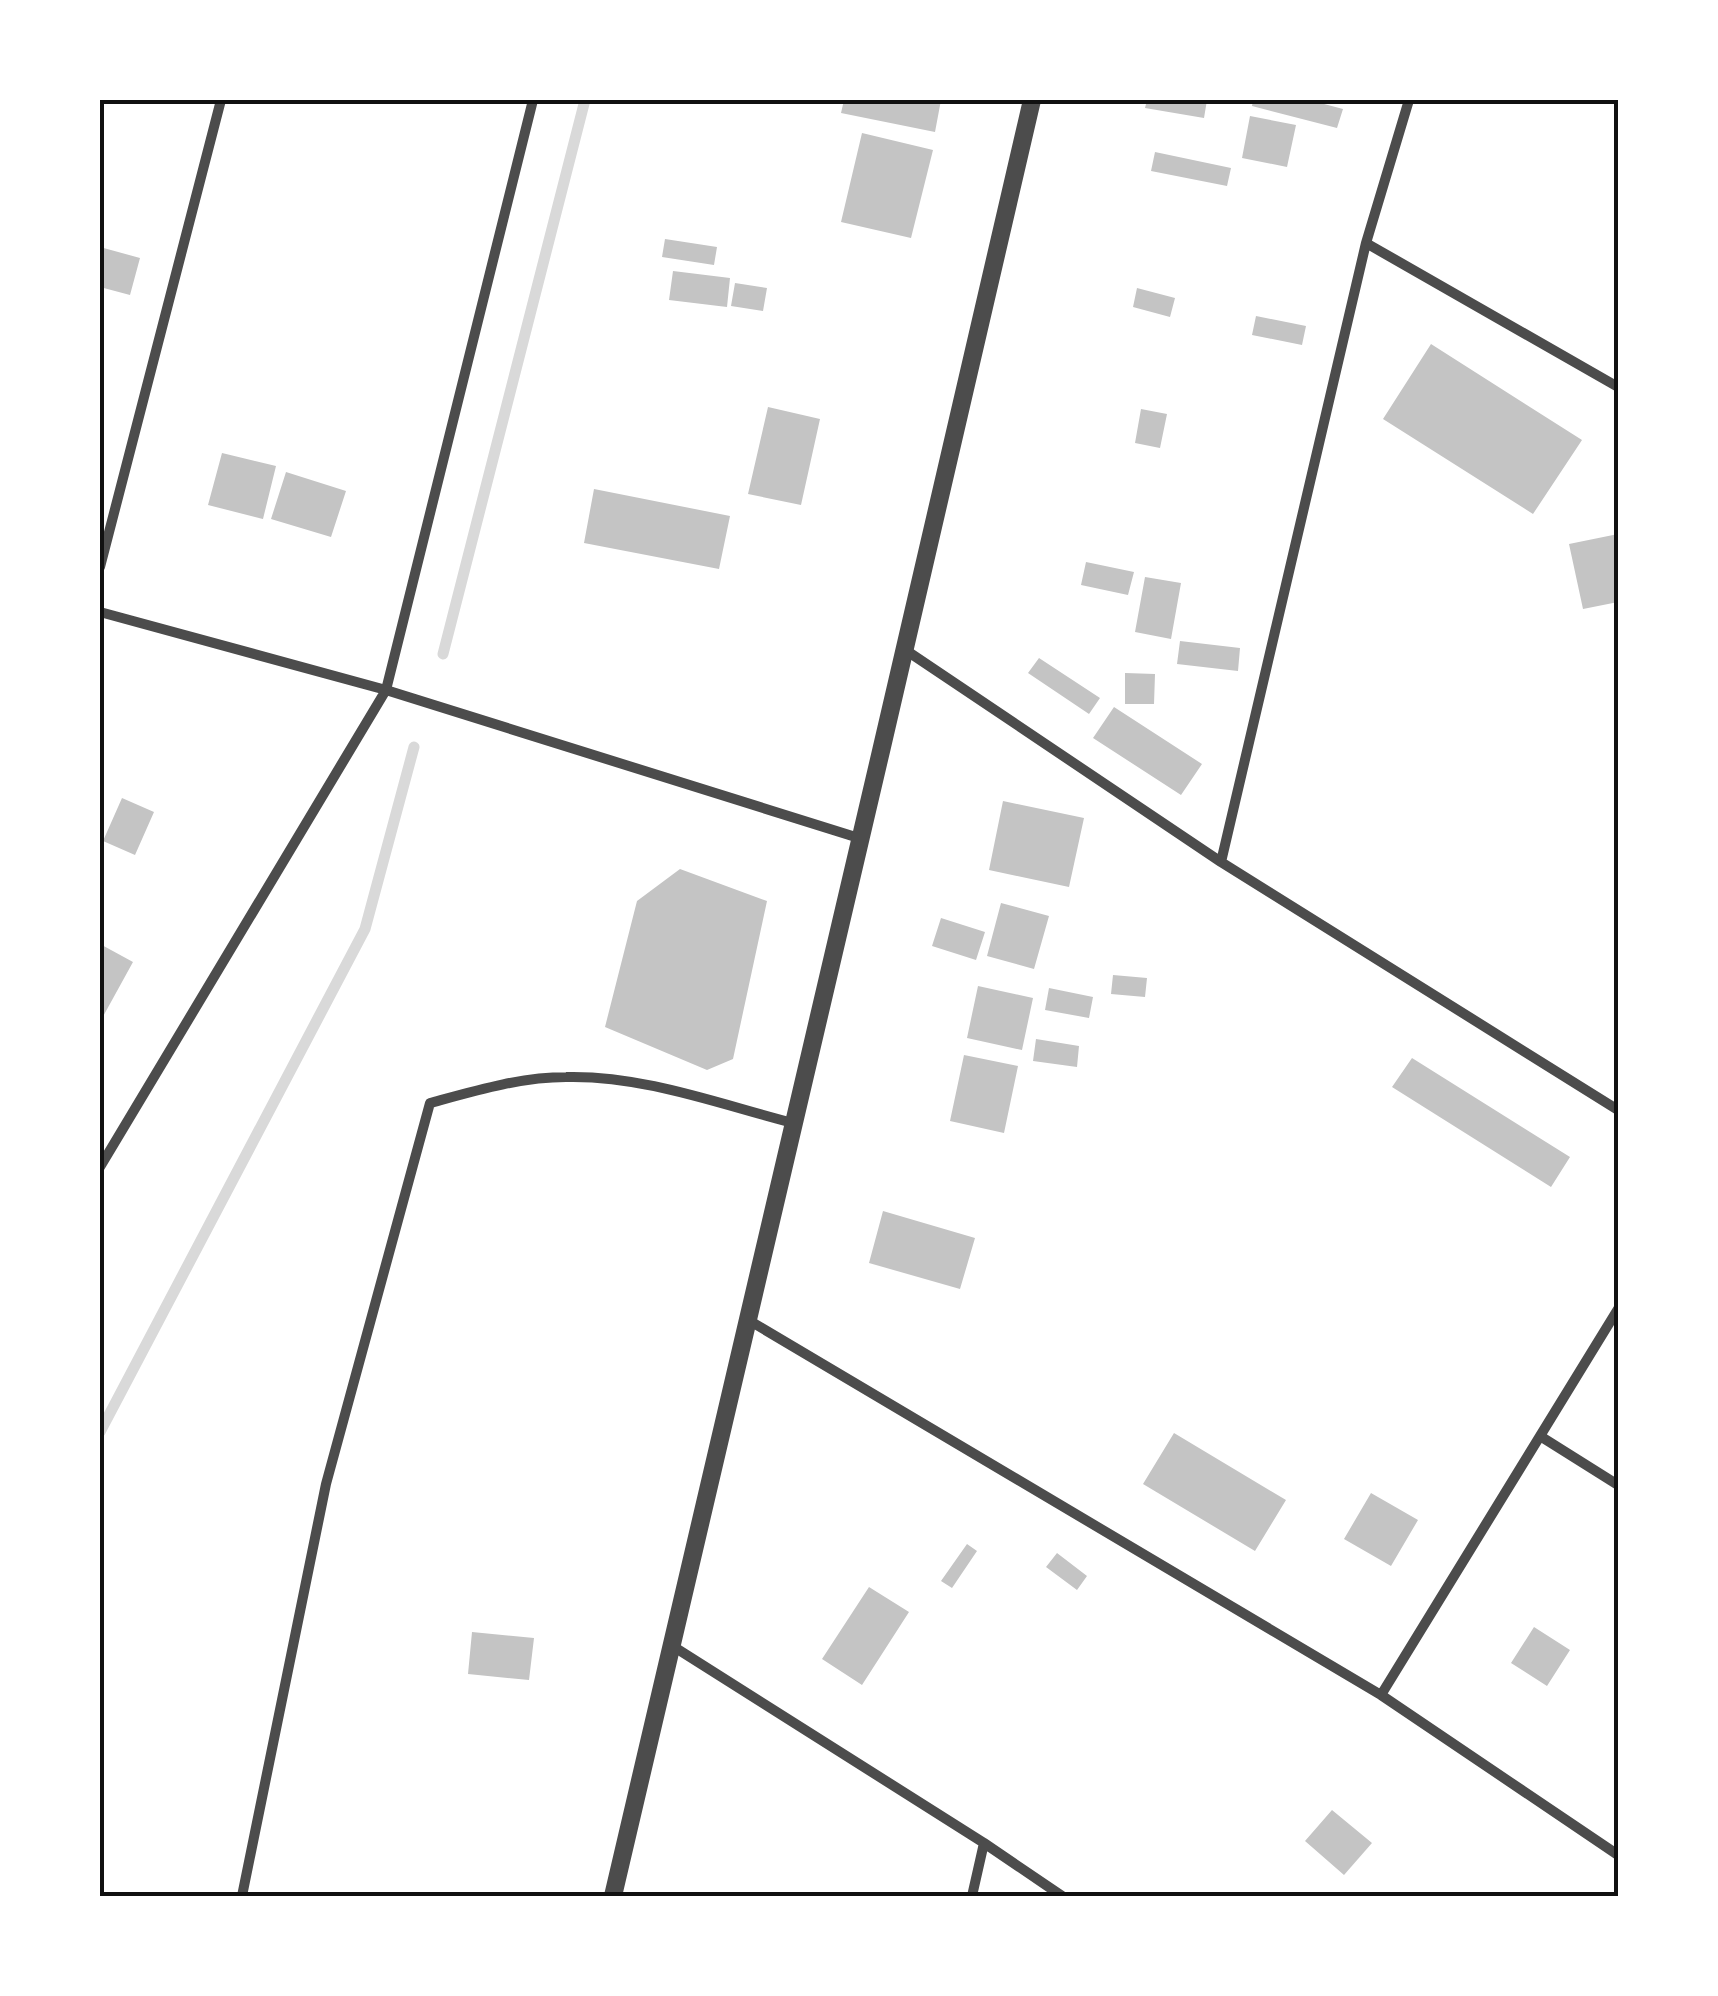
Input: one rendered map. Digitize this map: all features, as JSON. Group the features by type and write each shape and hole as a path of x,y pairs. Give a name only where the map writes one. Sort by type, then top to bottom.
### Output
{"street":[{"path":"100,567 221,100"},
{"path":"100,1167 386,690 533,100"},
{"path":"612,1896 750,1321 1032,100"},
{"path":"1222,862 1366,243 1409,100"},
{"path":"1366,243 1618,387"},
{"path":"100,612 386,690 862,839"},
{"path":"904,649 1222,862 1618,1110"},
{"path":"242,1896 326,1484 430,1103 488,1088 564,1076 632,1081 793,1123"},
{"path":"1381,1695 1618,1309"},
{"path":"750,1321 1381,1695 1618,1854"},
{"path":"1540,1436 1618,1486"},
{"path":"672,1645 984,1842 1062,1896"},
{"path":"972,1896 984,1842"}],"building":[{"path":"844,100 941,100 935,132 841,113"},
{"path":"1147,100 1207,100 1204,118 1145,108"},
{"path":"1253,100 1309,100 1343,109 1337,128 1252,106"},
{"path":"1250,116 1296,125 1287,167 1242,158"},
{"path":"862,133 933,150 911,238 841,222"},
{"path":"1155,152 1231,168 1227,186 1151,171"},
{"path":"665,239 717,247 714,265 662,257"},
{"path":"100,247 140,258 130,295 100,287"},
{"path":"673,271 730,278 727,307 669,300"},
{"path":"735,283 767,288 763,311 731,306"},
{"path":"1137,288 1175,298 1170,317 1133,307"},
{"path":"1256,316 1306,326 1302,345 1252,335"},
{"path":"1431,344 1582,440 1533,514 1383,419"},
{"path":"768,407 820,419 801,505 748,494"},
{"path":"1141,409 1167,414 1160,448 1135,443"},
{"path":"222,453 276,466 263,519 208,505"},
{"path":"286,472 346,491 331,537 271,519"},
{"path":"594,489 730,516 719,569 584,543"},
{"path":"1618,534 1618,602 1583,609 1569,544"},
{"path":"1086,562 1134,572 1128,595 1081,585"},
{"path":"1145,577 1181,583 1171,639 1135,632"},
{"path":"1180,641 1240,648 1238,671 1177,664"},
{"path":"1039,658 1100,698 1089,714 1028,673"},
{"path":"1125,673 1155,674 1154,704 1125,704"},
{"path":"1114,707 1202,764 1181,795 1093,738"},
{"path":"122,798 154,812 135,855 103,841"},
{"path":"1003,801 1084,818 1069,887 989,870"},
{"path":"680,869 767,901 733,1059 707,1070 605,1027 637,901"},
{"path":"1001,903 1049,916 1034,969 987,956"},
{"path":"941,918 985,932 976,960 932,946"},
{"path":"100,944 133,962 100,1022"},
{"path":"1113,975 1147,978 1145,997 1111,994"},
{"path":"978,986 1033,998 1022,1050 967,1038"},
{"path":"1049,988 1093,997 1089,1018 1045,1010"},
{"path":"1036,1039 1079,1046 1077,1067 1033,1061"},
{"path":"964,1055 1018,1066 1004,1133 950,1121"},
{"path":"1412,1058 1570,1157 1551,1187 1392,1087"},
{"path":"883,1211 975,1238 960,1289 869,1263"},
{"path":"1174,1433 1286,1500 1255,1551 1143,1484"},
{"path":"1371,1493 1418,1520 1391,1566 1344,1539"},
{"path":"967,1544 977,1551 952,1588 941,1581"},
{"path":"1057,1553 1087,1576 1077,1590 1046,1567"},
{"path":"869,1587 909,1612 862,1685 822,1659"},
{"path":"1534,1627 1570,1650 1547,1686 1511,1663"},
{"path":"472,1632 534,1638 529,1680 468,1674"},
{"path":"1332,1810 1372,1843 1344,1875 1305,1841"}],"waterway":[{"path":"443,654 585,100"},
{"path":"100,1432 365,929 414,747"}]}
